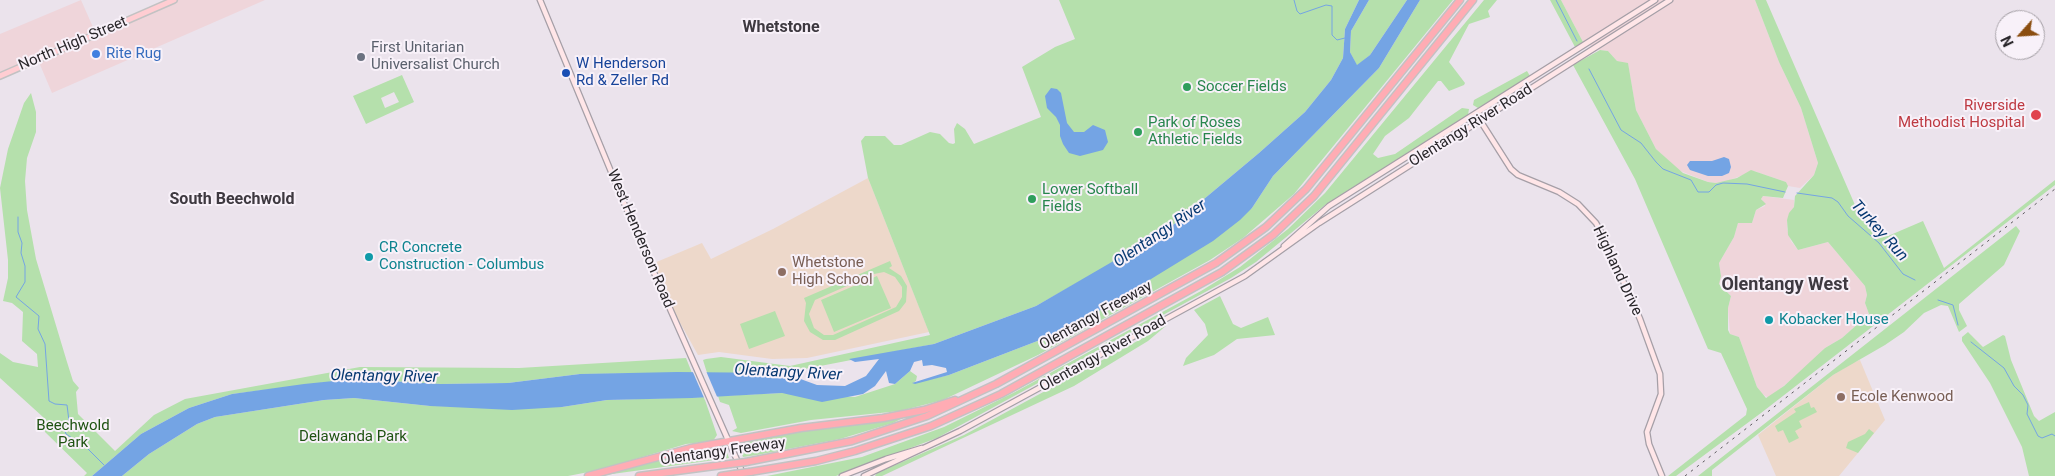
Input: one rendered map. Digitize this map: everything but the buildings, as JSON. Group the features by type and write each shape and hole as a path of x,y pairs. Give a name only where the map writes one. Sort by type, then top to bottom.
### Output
{"highway":[{"name":"Olentangy Freeway","path":"639,476 814,451 871,436 926,416 996,384 1187,280 1242,246 1266,227 1306,189 1460,0"},
{"name":"Olentangy Freeway","path":"721,476 739,475 816,461 855,451 930,426 1001,394 1222,272 1273,235 1314,196 1473,0"},
{"path":"588,476 647,458 728,440 924,410 996,384"}],"main road":[{"name":"North High Street","path":"0,76 174,0"},
{"name":"West Henderson Road","path":"540,0 634,227 741,470 739,475"},
{"name":"Olentangy River Road","path":"1274,255 1329,206 1655,0"},
{"name":"Olentangy River Road","path":"864,476 968,427 1245,276 1319,223 1670,0"},
{"name":"Highland Drive","path":"1476,114 1511,169 1518,175 1559,192 1578,204 1596,223 1603,236 1640,319 1660,374 1661,394 1647,432 1649,444 1662,476"},
{"name":"Olentangy River Road","path":"842,476 886,459 928,446"}],"shaded area":[{"path":"81,0 96,34 169,0 265,0 52,93 38,60 0,76 0,34"},
{"path":"1561,0 1755,0 1779,62 1801,108 1818,163 1814,175 1800,188 1788,186 1786,182 1754,171 1716,183 1708,182 1678,170 1656,149 1636,110 1628,64 1617,61 1608,51 1600,50 1583,42"},
{"name":"Whetstone High School","path":"868,178 929,332 807,358 772,359 719,352 698,355 673,310 654,263 702,243 711,259 773,229"},
{"path":"1763,196 1794,200 1794,207 1787,220 1787,229 1791,241 1798,250 1828,242 1865,286 1867,295 1865,303 1869,314 1842,338 1825,348 1815,360 1769,398 1762,394 1757,387 1739,337 1730,334 1728,308 1731,296 1718,282 1721,276 1719,263 1734,237 1738,223 1752,223 1756,210 1765,206 1761,198"},
{"name":"Ecole Kenwood","path":"1860,360 1885,420 1839,476 1776,476 1758,435 1833,375"}],"green space":[{"path":"1059,0 1359,0 1345,29 1343,58 1331,80 1305,112 1167,230 1100,270 1036,306 934,344 784,373 707,373 703,360 706,359 721,357 790,366 930,335 868,178 861,141 865,136 885,136 894,145 901,145 930,132 940,134 949,143 953,144 955,143 954,129 957,123 965,129 974,144 1041,117 1022,67 1055,47 1075,39"},
{"path":"1369,0 1407,0 1370,55 1357,66 1350,52 1351,31"},
{"path":"1420,0 1453,0 1294,194 1243,238 1210,260 1038,355 943,400 900,411 811,420 741,433 732,431 737,428 729,405 720,402 718,396 782,393 855,397 895,384 910,371 917,376 916,381 913,383 949,375 1053,335 1138,287 1252,208 1273,176 1379,68"},
{"path":"1484,0 1497,0 1488,11 1490,17 1469,24 1449,62 1465,83 1464,85 1449,91 1441,81 1438,81 1409,118 1385,136 1373,154 1378,158 1395,154 1462,108 1469,109 1468,115 1325,205 1256,262 1231,278 937,438 836,476 767,476 862,457 944,427 1015,392 1201,291 1240,267 1288,229 1325,193"},
{"path":"1550,0 1561,0 1583,42 1575,47"},
{"path":"1755,0 1766,0 1855,205 1885,235 1888,236 1923,221 1944,268 2055,180 2055,185 1761,413 1676,476 1668,476 1746,415 1747,409 1721,353 1708,349 1635,179 1573,65 1600,50 1608,51 1617,61 1628,63 1636,110 1656,149 1683,173 1716,183 1737,178 1751,170 1786,182 1788,186 1783,198 1763,196 1761,199 1766,204 1756,210 1752,223 1738,223 1734,237 1719,263 1721,276 1719,284 1731,296 1728,308 1728,330 1730,334 1739,337 1757,387 1766,398 1784,386 1825,348 1842,338 1869,314 1865,303 1867,295 1865,286 1828,242 1798,250 1788,235 1787,220 1789,213 1794,207 1795,196 1814,175 1818,163 1801,108 1779,62"},
{"path":"1527,71 1530,76 1500,95 1478,108 1473,105 1474,100"},
{"path":"402,75 414,102 366,124 353,96","holes":["394,92 399,102 385,108 381,98"]},
{"name":"Beechwold Park","path":"31,93 36,112 36,132 27,158 25,181 27,210 36,259 73,381 79,388 76,392 78,414 115,451 154,415 185,399 360,367 519,368 686,358 692,373 580,374 508,383 441,384 353,379 232,394 189,408 141,434 92,476 84,476 87,473 45,432 43,417 0,378 0,353 13,362 38,367 37,354 22,341 23,312 12,303 3,301 8,278 8,260 0,188 8,149 24,103"},
{"path":"2016,226 2020,231 2004,265 1959,304 1959,310 1967,326 1959,332 1948,306 1941,305 1924,313 1904,332 1885,345 1833,375 1712,470 1712,476 1698,476"},
{"path":"890,261 892,266 889,268 901,276 907,286 906,302 899,311 835,340 823,340 810,332 804,321 806,303 804,298","holes":["884,272 895,277 902,287 902,297 896,307 833,335 824,335 814,328 809,314 815,300 874,274"]},
{"path":"877,276 891,308 834,332 821,300"},
{"path":"1220,296 1233,324 1241,328 1268,317 1275,335 1237,339 1214,355 1183,366 1186,358 1208,335 1205,324 1194,310"},
{"path":"775,311 785,336 749,349 740,324"},
{"path":"1167,325 1148,341 1074,386 882,476 875,476 877,473 964,435"},
{"path":"1968,332 1983,347 2003,335 2005,336 2011,360 2034,416 2039,421 2055,412 2055,476 2029,476 2022,447 1990,383 1962,341 1962,337"},
{"name":"Delawanda Park","path":"704,397 717,435 713,441 686,444 599,470 568,476 122,476 149,454 197,424 215,417 324,400 354,398 430,406 562,407 607,400"},
{"path":"1809,402 1811,408 1814,407 1817,412 1799,421 1802,427 1795,431 1799,438 1789,443 1783,430 1778,432 1775,426 1796,412 1794,409"},
{"path":"907,416 893,423 840,439 757,455 743,457 738,444 782,433"},
{"path":"1869,429 1874,433 1858,453 1846,448 1848,442 1865,434"},
{"path":"721,444 724,445 729,458 605,475 604,473 645,460"}],"water":[{"path":"1359,0 1369,0 1351,31 1350,52 1357,65 1370,55 1407,0 1420,0 1379,68 1273,176 1252,208 1240,220 1213,241 1094,314 1053,335 949,375 915,384 912,383 947,372 946,368 932,365 923,366 922,360 914,362 910,371 895,384 889,383 886,371 875,386 863,394 822,402 782,393 607,400 562,407 512,410 430,406 354,398 324,400 215,417 197,424 149,454 122,476 92,476 141,434 189,408 232,394 304,384 353,379 441,384 508,383 580,374 677,372 784,373 817,385 845,386 866,376 879,359 855,362 849,359 934,344 1036,306 1167,230 1305,112 1331,80 1343,58 1345,29"},
{"path":"1051,88 1057,89 1061,93 1067,123 1074,132 1084,132 1093,125 1105,130 1108,142 1103,150 1080,156 1069,153 1060,136 1060,125 1056,117 1047,108 1045,96"},
{"path":"1724,157 1729,159 1731,167 1729,173 1722,176 1708,176 1690,170 1687,165 1690,161 1712,161"}],"pier":[{"path":"692,370 706,371 718,399 705,400"}],"waterway":[{"path":"1294,0 1297,11 1300,14 1326,5 1332,6 1332,35 1337,40 1345,38"},
{"name":"Turkey Run","path":"1556,0 1577,41"},
{"name":"Turkey Run","path":"1589,69 1621,130 1641,143 1663,169 1691,180 1698,192 1709,192 1716,185 1723,183 1747,184 1785,192"},
{"name":"Turkey Run","path":"1797,193 1832,198 1838,202 1848,216 1879,243 1903,274 1915,280"},
{"path":"18,217 18,232 22,243 21,253 25,266 25,282 16,297 39,316 38,329 45,344 49,401 55,404 67,405 69,421 65,431 66,434 87,448 104,465"},
{"name":"Turkey Run","path":"1938,300 1953,305 1958,325"},
{"name":"Turkey Run","path":"1971,342 2004,368 2014,386 2023,395 2028,405 2027,414 2038,436 2042,438 2052,434 2055,436"}],"railway":[{"path":"1685,476 2055,189"}],"place":[{"name":"Rite Rug","path":"96,54"},
{"name":"First Unitarian Universalist Church","path":"361,57"},
{"name":"W Henderson Rd & Zeller Rd","path":"566,73"},
{"name":"Soccer Fields","path":"1187,87"},
{"name":"Riverside Methodist Hospital","path":"2036,115"},
{"name":"Park of Roses Athletic Fields","path":"1138,132"},
{"name":"Lower Softball Fields","path":"1032,199"},
{"name":"CR Concrete Construction - Columbus","path":"369,257"},
{"name":"Whetstone High School","path":"782,272"},
{"name":"Kobacker House","path":"1769,320"},
{"name":"Ecole Kenwood","path":"1841,397"}],"district":[{"name":"Whetstone","path":"781,28"},
{"name":"South Beechwold","path":"232,200"},
{"name":"Olentangy West","path":"1785,285"}],"water label":[{"name":"Olentangy River","path":"1160,234"},
{"name":"Olentangy River","path":"788,373"},
{"name":"Olentangy River","path":"384,377"}]}
